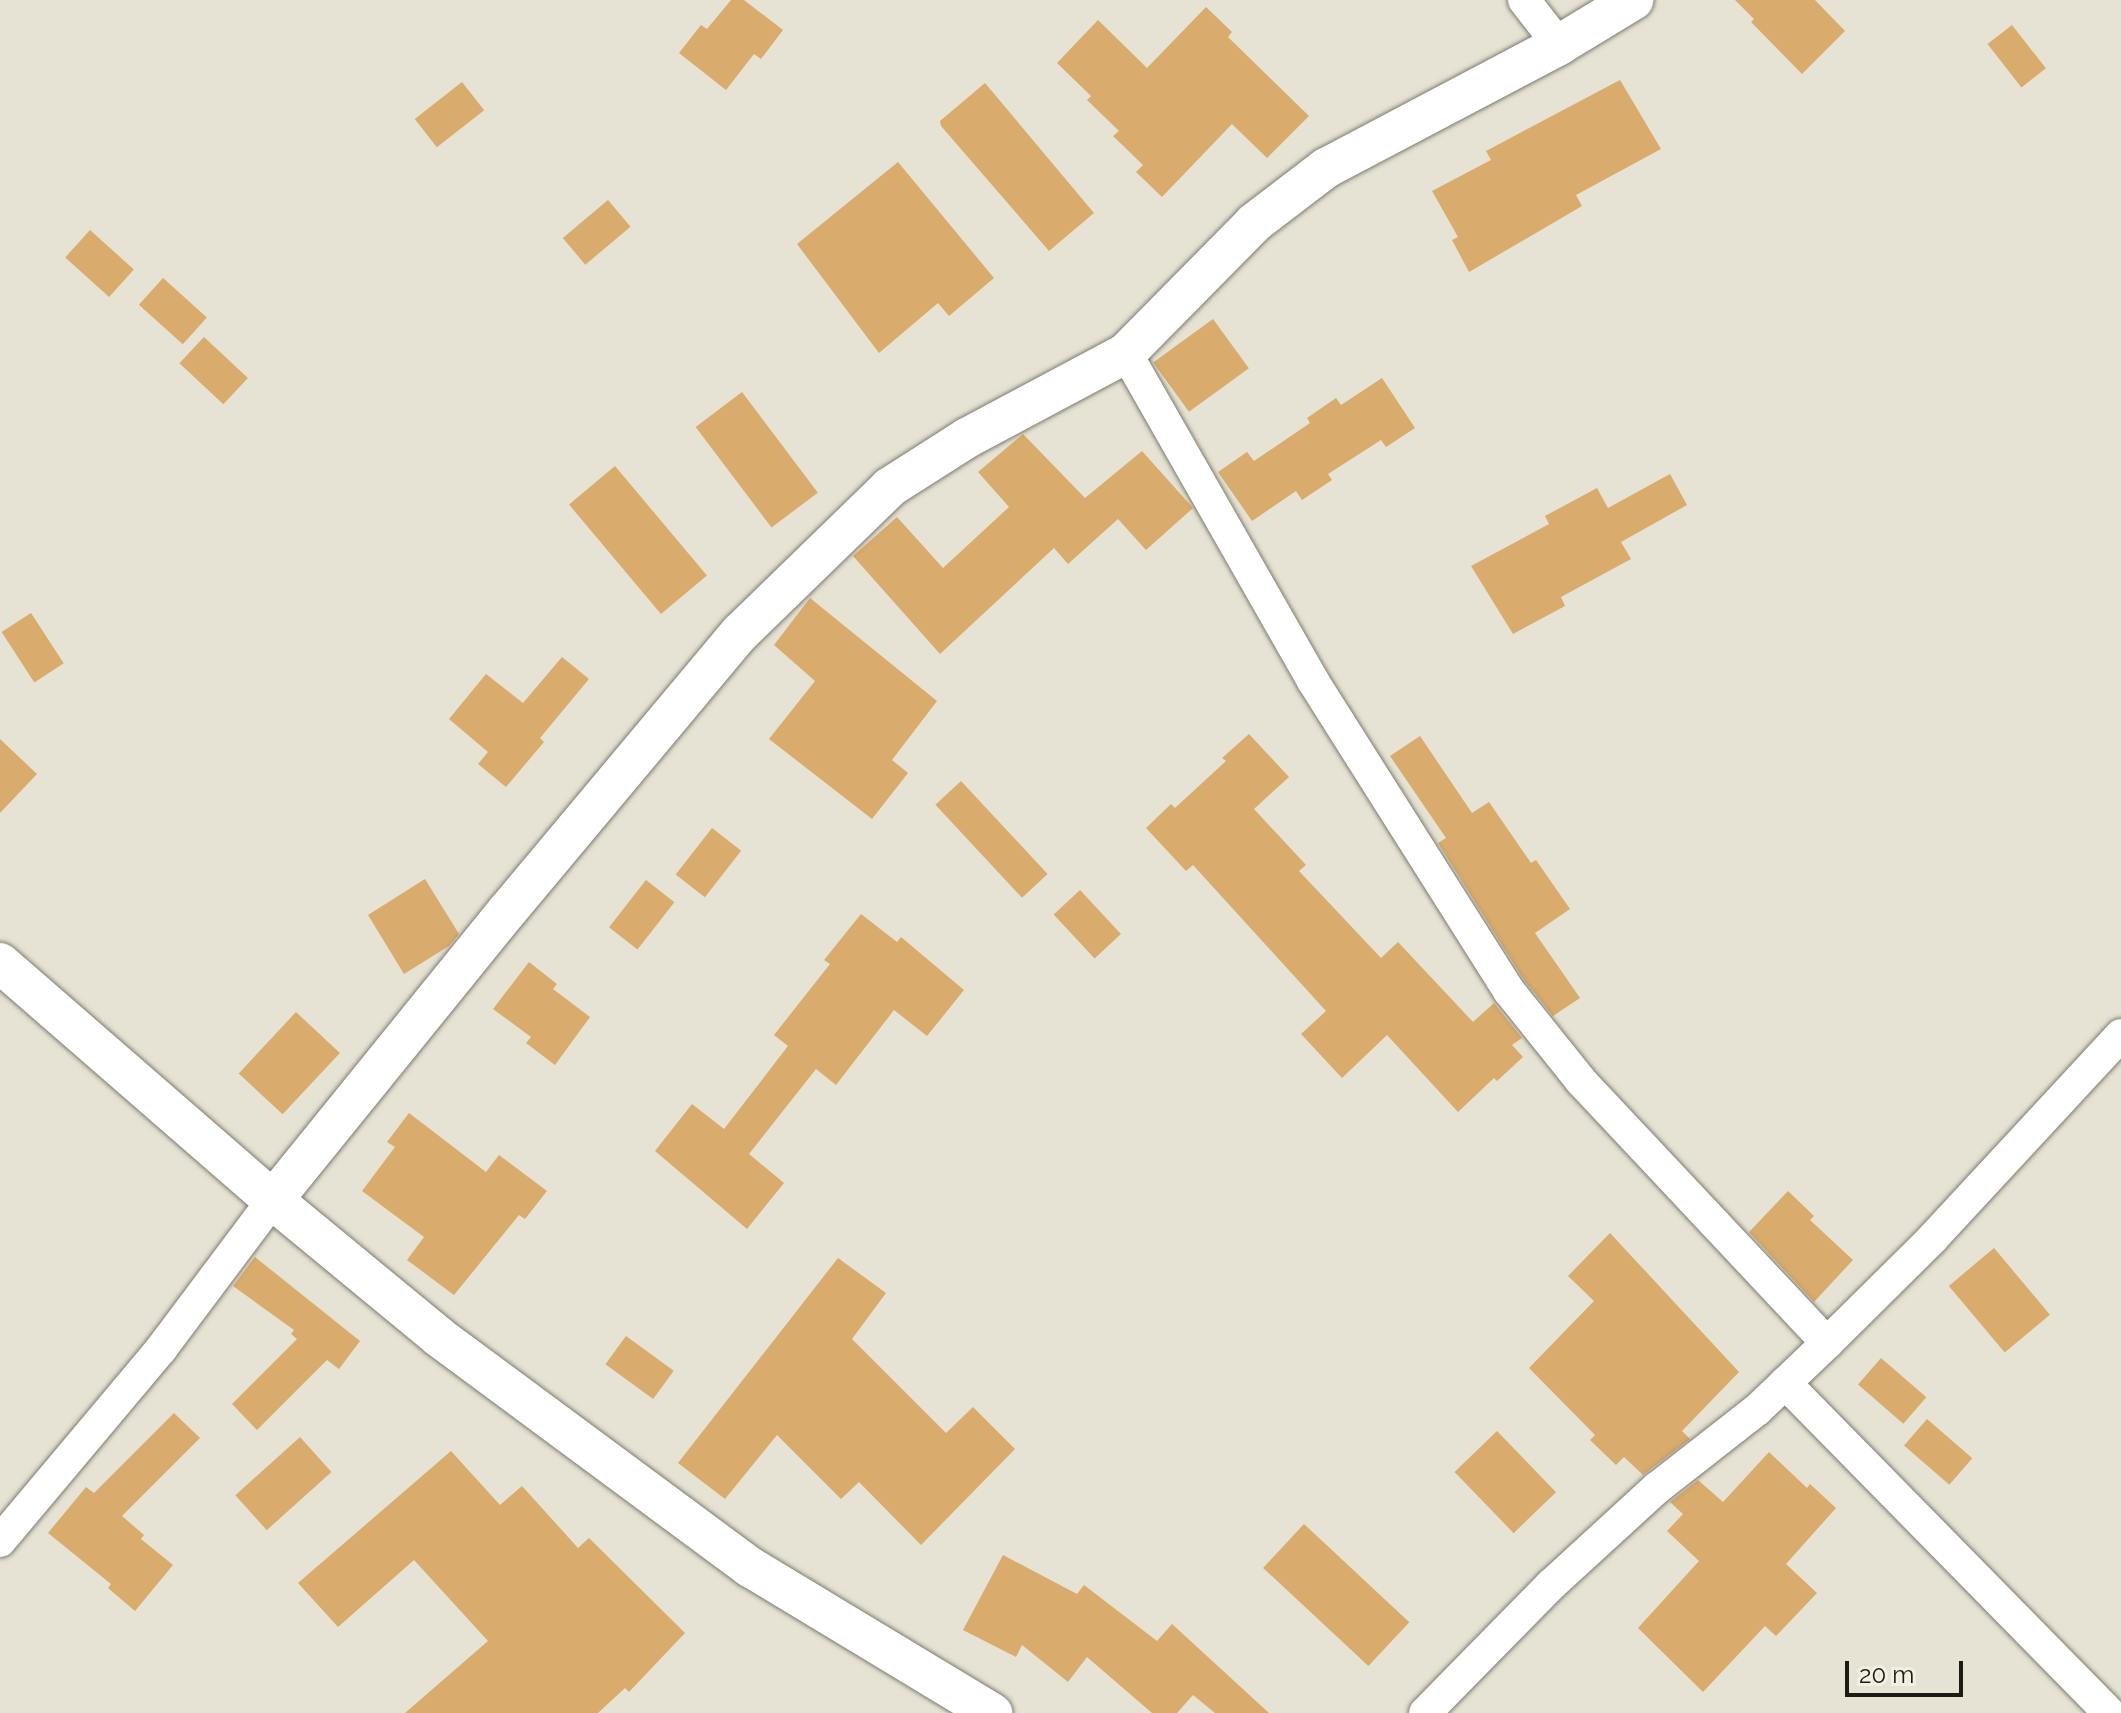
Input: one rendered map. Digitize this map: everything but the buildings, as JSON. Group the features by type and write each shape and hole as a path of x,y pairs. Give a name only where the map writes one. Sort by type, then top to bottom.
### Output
{"street":[{"path":"1524,0 1559,45"},
{"path":"0,1541 161,1349 273,1200 508,910 740,633 844,528 890,487 967,438 1126,353 1254,223 1326,168 1559,45 1633,0"},
{"path":"1126,353 1313,681 1509,991 1581,1081 1827,1343"},
{"path":"0,963 273,1200 439,1337 750,1567 992,1713"},
{"path":"1425,1713 1551,1585 1657,1488 1757,1410 1827,1343 1932,1239 2121,1035"},
{"path":"1785,1383 2109,1713"}]}
